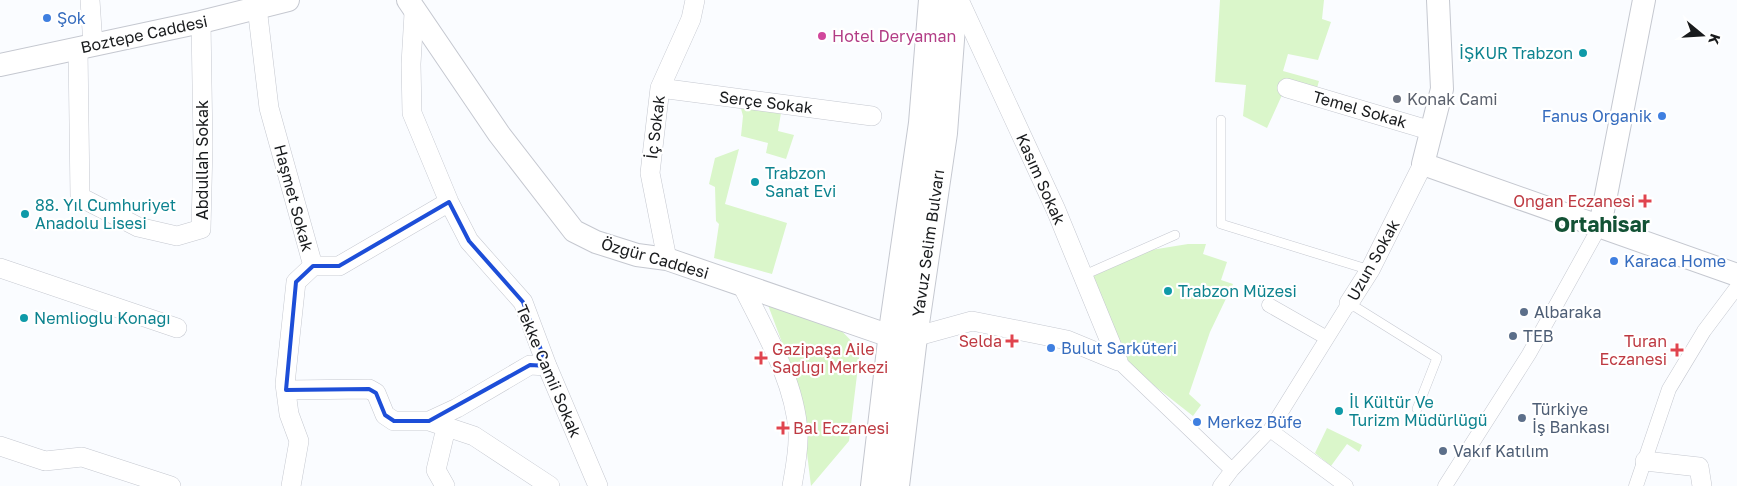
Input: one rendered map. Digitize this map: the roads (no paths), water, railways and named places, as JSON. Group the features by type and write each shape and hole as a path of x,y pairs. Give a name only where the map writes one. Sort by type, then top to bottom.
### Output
{"main road":[{"name":"Yavuz Selim Bulvarı","path":"896,486 903,337 932,0"},
{"name":"Yavuz Selim Bulvarı","path":"874,486 944,133 954,0"}],"street":[{"path":"85,47 90,0"},
{"name":"Boztepe Caddesi","path":"0,65 201,22 288,0"},
{"name":"İç Sokak","path":"668,259 650,173 660,88 691,19 695,0"},
{"name":"Kasım Sokak","path":"959,0 1030,154 1118,361"},
{"name":"Uzun Sokak","path":"1220,486 1232,470 1270,430 1370,270 1423,164 1442,90 1438,0"},
{"path":"1446,486 1529,354 1600,226 1644,0"},
{"name":"Özgür Caddesi","path":"411,6 499,134 574,231 596,242 637,255 668,259 903,337"},
{"name":"Tekke Camii Sokak","path":"411,6 410,64 412,113 469,241 523,302 547,366 598,486"},
{"name":"Haşmet Sokak","path":"257,7 269,108 313,266 338,266 450,202"},
{"name":"Abdullah Sokak","path":"85,47 80,197 138,227 177,236 201,229 203,145 201,22"},
{"name":"Serçe Sokak","path":"660,88 872,116"},
{"name":"Temel Sokak","path":"1288,88 1432,131"},
{"path":"1423,164 1737,275"},
{"path":"291,486 300,441 289,414 286,390 296,282 313,266"},
{"path":"0,268 177,328"},
{"path":"742,285 770,342 790,393 798,432 792,486"},
{"path":"1636,486 1669,390 1704,332 1737,287"},
{"path":"1269,305 1327,338"},
{"path":"903,337 972,321 1067,340 1118,361 1232,470"},
{"path":"437,424 457,408 530,365 547,366"},
{"path":"286,390 369,390 376,393 385,415 394,422 437,424 474,436 550,486"},
{"path":"437,424 436,470 445,486"},
{"path":"1270,430 1346,486"},
{"path":"0,446 45,462 82,457 171,486"},
{"path":"1644,461 1699,467 1702,486"}],"lane":[{"path":"1221,120 1221,224 1370,270"},
{"path":"1082,276 1175,234"},
{"path":"1348,303 1437,358 1417,409"}],"place":[{"name":"Şok","path":"47,18"},
{"name":"Hotel Deryaman","path":"822,36"},
{"name":"İŞKUR Trabzon","path":"1583,53"},
{"name":"Konak Cami","path":"1397,99"},
{"name":"Fanus Organik","path":"1662,116"},
{"name":"Trabzon Sanat Evi","path":"755,182"},
{"name":"Ongan Eczanesi","path":"1645,201"},
{"name":"88. Yıl Cumhuriyet Anadolu Lisesi","path":"25,214"},
{"name":"Karaca Home","path":"1614,261"},
{"name":"Trabzon Müzesi","path":"1168,291"},
{"name":"Albaraka","path":"1524,312"},
{"name":"Nemlioğlu Konağı","path":"24,318"},
{"name":"TEB","path":"1513,336"},
{"name":"Selda","path":"1012,341"},
{"name":"Bulut Sarküteri","path":"1051,348"},
{"name":"Turan Eczanesi","path":"1677,350"},
{"name":"Gazipaşa Aile Sağlığı Merkezi","path":"761,358"},
{"name":"İl Kültür Ve Turizm Müdürlüğü","path":"1339,411"},
{"name":"Türkiye İş Bankası","path":"1522,418"},
{"name":"Merkez Büfe","path":"1197,422"},
{"name":"Bal Eczanesi","path":"783,428"},
{"name":"Vakıf Katılım","path":"1443,451"}],"district":[{"name":"Ortahisar","path":"1602,224"}]}
